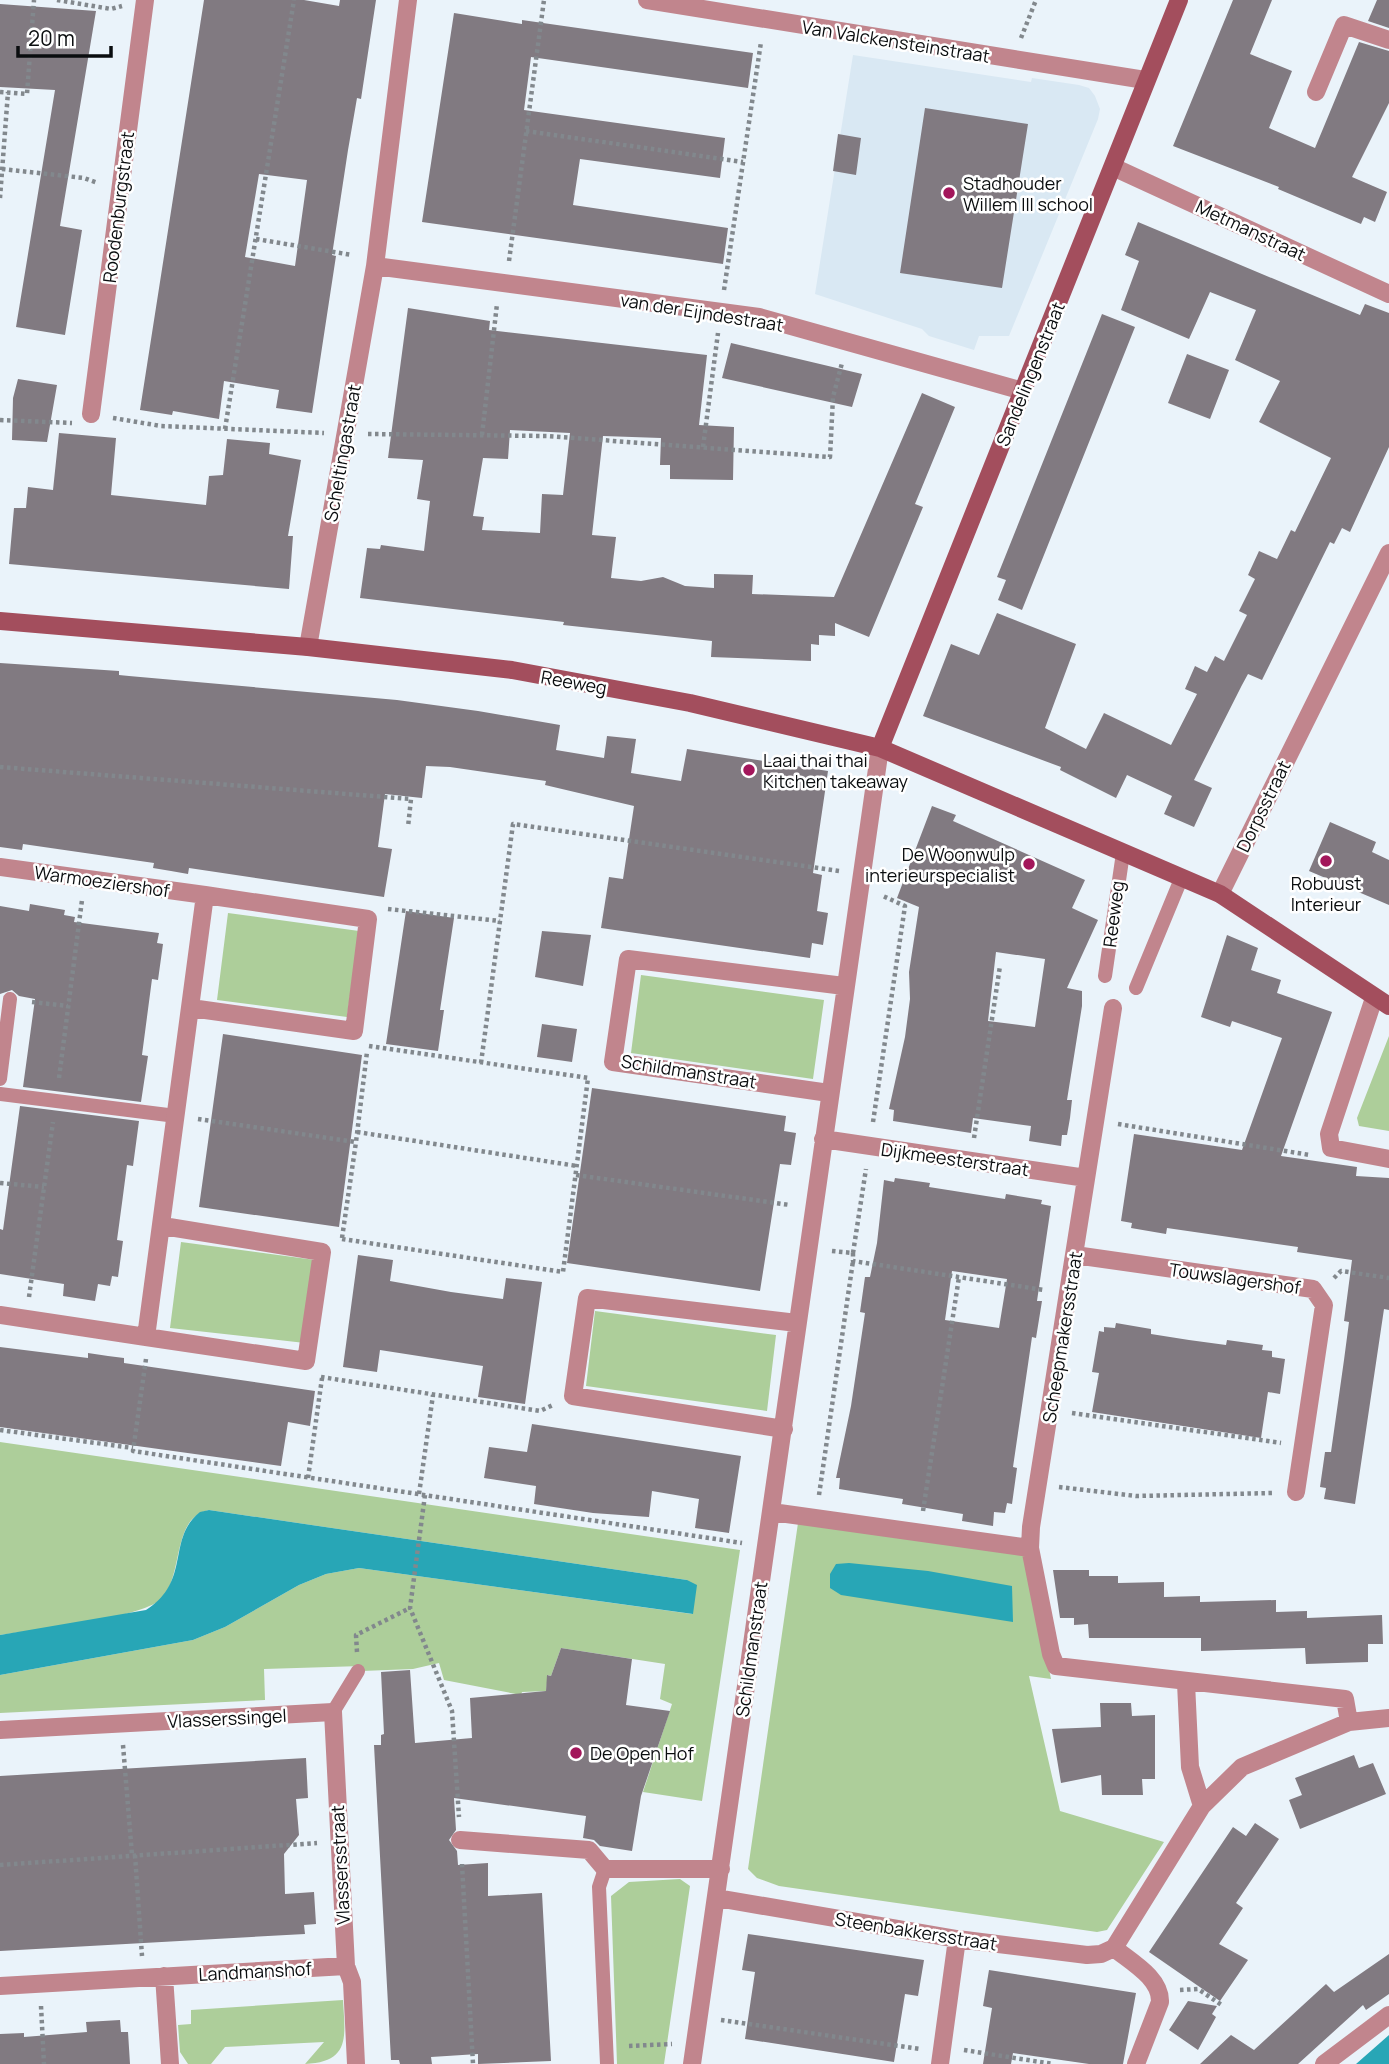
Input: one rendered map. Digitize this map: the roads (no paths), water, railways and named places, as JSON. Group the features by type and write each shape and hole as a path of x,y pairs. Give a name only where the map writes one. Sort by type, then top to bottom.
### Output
{"street":[{"name":"Scheltingastraat","path":"308,647 375,262 408,0"},
{"name":"Van Valckensteinstraat","path":"647,0 1145,80"},
{"name":"Sandelingenstraat","path":"880,748 1179,0"},
{"name":"Roodenburgstraat","path":"91,414 145,1"},
{"path":"1316,92 1344,25 1389,40"},
{"name":"Metmanstraat","path":"1113,167 1389,294"},
{"name":"van der Eijndestraat","path":"375,262 503,283 759,317 1023,391"},
{"name":"Dorpsstraat","path":"1220,894 1389,553"},
{"name":"Reeweg","path":"0,621 308,647 512,670 690,703 880,748 1220,894"},
{"name":"Schildmanstraat","path":"692,2064 880,748"},
{"name":"Warmoeziershof","path":"0,867 368,919 354,1031 191,1008"},
{"path":"1220,894 1382,1002 1329,1134 1331,1148 1389,1159"},
{"path":"148,1337 205,895"},
{"name":"Schildmanstraat","path":"829,1093 613,1062 628,959 844,986"},
{"name":"Scheepmakersstraat","path":"1114,1008 1031,1527 1030,1548 1051,1654 1056,1666 1186,1683"},
{"name":"Dijkmeesterstraat","path":"823,1139 1086,1178"},
{"path":"0,1315 306,1361 321,1252 163,1226"},
{"name":"Touwslagershof","path":"1075,1255 1313,1289 1324,1305 1296,1492"},
{"path":"784,1429 573,1396 587,1298 797,1323"},
{"path":"772,1512 1030,1548"},
{"path":"1202,1806 1190,1767 1186,1683 1345,1699 1349,1722"},
{"name":"Vlasserssingel","path":"0,1730 333,1712"},
{"name":"Vlassersstraat","path":"333,1712 345,1966 352,1982 356,2064"},
{"path":"1136,2064 1160,2002 1160,1992 1155,1983 1114,1948 1202,1806 1242,1767 1349,1722 1389,1718"},
{"path":"460,1840 589,1850 605,1869 720,1869"},
{"name":"Steenbakkersstraat","path":"717,1898 957,1939 1087,1955 1101,1954 1114,1948"},
{"path":"941,2054 957,1939"},
{"name":"Landmanshof","path":"0,1986 345,1966"},
{"path":"164,1976 170,2064"},
{"path":"1324,2064 1389,2015"}],"lane":[{"name":"Reeweg","path":"1105,976 1123,853"},
{"path":"1136,988 1181,879"},
{"path":"0,1079 10,999"},
{"path":"0,1094 176,1116"},
{"path":"333,1712 358,1671"},
{"path":"605,1869 599,1887 607,2064"}],"water":[{"path":"209,1510 687,1580 697,1585 693,1614 359,1568 326,1574 299,1585 225,1627 193,1640 0,1675 0,1635 146,1610 160,1599 169,1586 190,1523 200,1512"},
{"path":"836,1564 928,1571 1012,1586 1013,1622 841,1595 830,1588 830,1574"},
{"path":"1389,2035 1389,2064 1356,2064"}],"place":[{"name":"Stadhouder Willem III school","path":"949,193"},
{"name":"Laai thai thai Kitchen takeaway","path":"749,770"},
{"name":"Robuust Interieur","path":"1326,861"},
{"name":"De Woonwulp interieurspecialist","path":"1029,864"},
{"name":"De Open Hof","path":"576,1753"}]}
